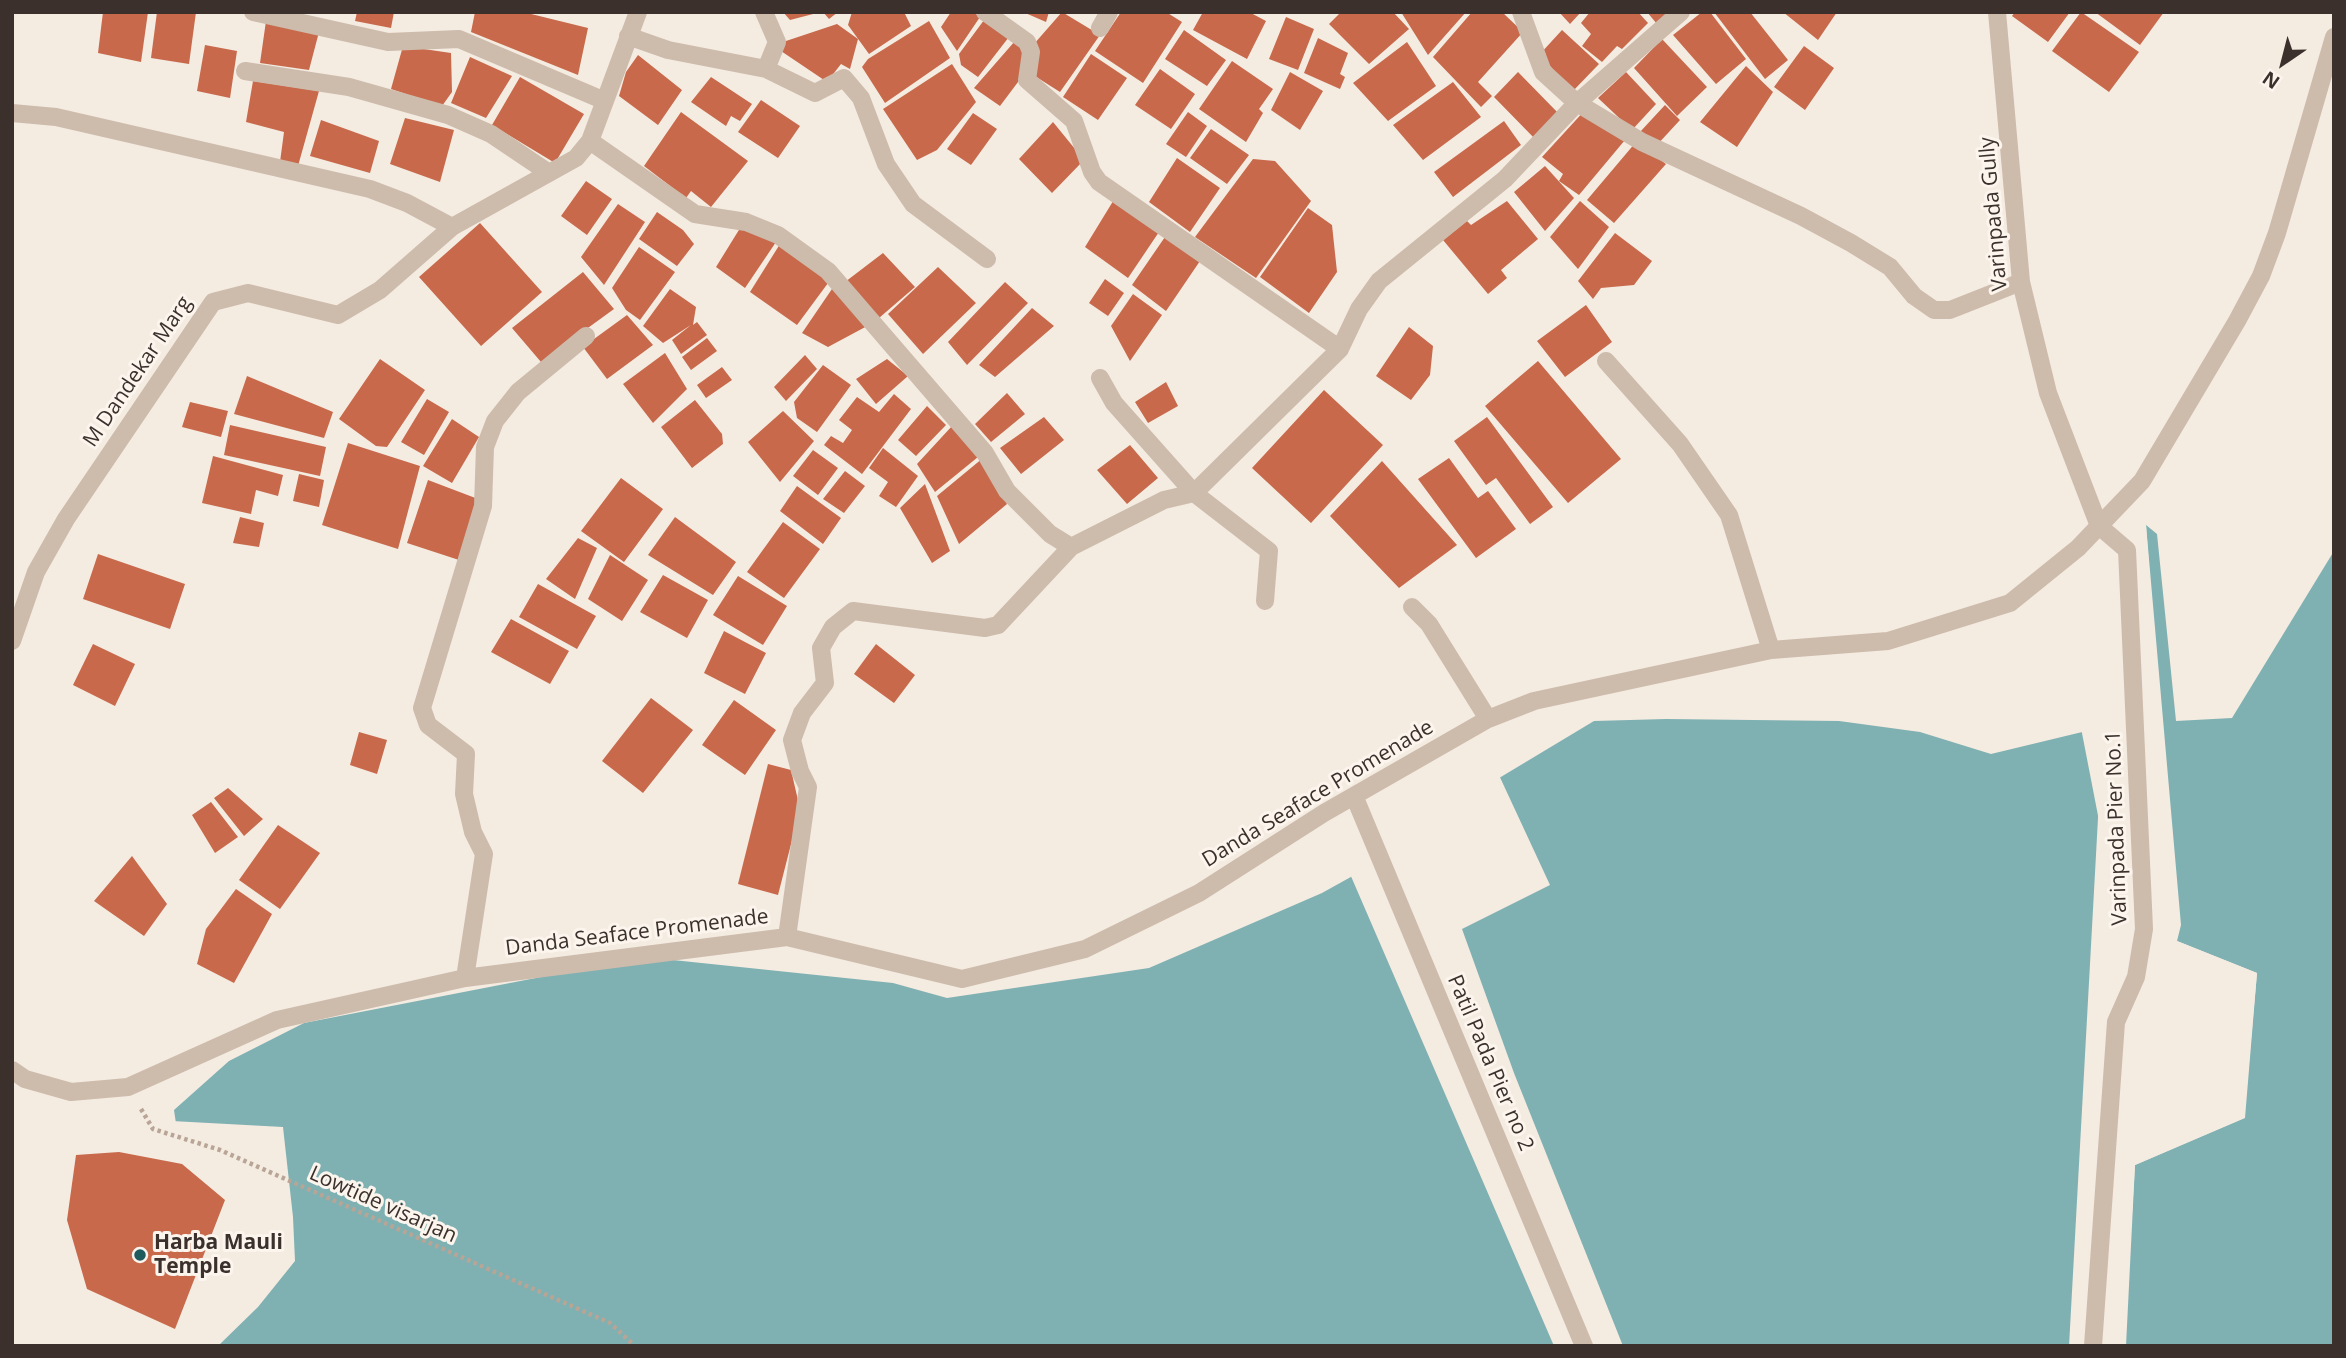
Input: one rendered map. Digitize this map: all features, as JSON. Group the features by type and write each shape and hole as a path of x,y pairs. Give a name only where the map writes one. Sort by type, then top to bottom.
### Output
{"street":[{"path":"253,12 388,42 459,39 605,101"},
{"name":"M Dandekar Marg","path":"12,641 36,572 66,519 213,302 248,293 338,315 380,290 452,227 576,158 590,141 638,12"},
{"path":"764,12 778,42 766,69"},
{"path":"985,12 1027,41 1031,52 1027,80 1074,121 1091,172 1099,182 1339,349"},
{"path":"1100,28 1109,12"},
{"path":"1521,12 1543,72 1577,103 1642,142 1801,216 1851,243 1890,267 1914,296 1934,310 1950,310 2021,282"},
{"path":"787,937 808,787 800,771 792,740 802,713 825,682 821,648 833,627 853,611 991,627 1003,620 1071,547 1164,500 1194,494 1339,349 1359,309 1379,281 1505,179 1577,103 1681,12"},
{"name":"Varinpada Gully","path":"1997,12 2021,282 2048,393 2099,526"},
{"path":"628,36 668,50 766,69 815,93 844,78 861,99 886,164 913,204 987,260"},
{"name":"Danda Seaface Promenade","path":"12,1070 25,1079 71,1092 128,1087 277,1020 465,978 787,937 962,979 1085,949 1199,893 1324,813 1355,798 1488,719 1534,701 1771,650 1888,641 2010,603 2078,548 2142,481 2261,276 2277,233 2334,37"},
{"path":"245,71 349,87 448,115 491,134 549,173"},
{"path":"12,113 56,117 370,189 407,203 452,227"},
{"path":"590,141 695,214 746,222 778,235 828,271 985,453 1007,491 1050,534 1071,547"},
{"path":"465,978 484,855 473,832 464,794 466,754 428,725 422,708 483,506 485,447 495,421 518,392 586,336"},
{"path":"1606,361 1680,444 1729,515 1771,650"},
{"path":"1100,378 1114,403 1194,494 1269,551 1265,601"},
{"name":"Varinpada Pier No.1","path":"2093,1346 2116,1023 2136,977 2144,929 2127,550 2099,526"},
{"path":"1412,607 1429,624 1488,719"},
{"name":"Patil Pada Pier no 2","path":"1355,798 1584,1346"}],"path":[{"name":"Lowtide visarjan","path":"128,1087 153,1129 220,1150 610,1323 635,1346"}],"water":[{"path":"2146,525 2157,534 2176,721 2232,718 2334,551 2334,1346 2124,1346 2135,1165 2244,1118 2257,973 2177,941 2181,925"},
{"path":"1594,721 1839,721 1920,732 1991,754 2103,727 2069,1346 1610,1346 1411,831"},
{"path":"1358,873 1556,1346 169,1346 225,1200 182,1164 174,1110 229,1061 304,1023 644,957 893,983 947,998 1149,968 1322,893"}],"pier":[{"path":"2146,525 2167,811 2142,527"},
{"path":"2103,723 2106,727 2101,831 2081,728"},
{"path":"1498,773 1550,885 1462,929 1514,1073 1623,1346 1606,1346 1436,933 1408,832"},
{"path":"1357,870 1361,872 1361,878 1560,1346 1554,1346 1350,874"},
{"path":"2176,930 2177,941 2257,973 2245,1118 2135,1165 2126,1346 2121,1346 2132,1163 2241,1116 2253,975 2175,944"},
{"path":"172,1121 283,1127 295,1261 258,1307 218,1346 165,1346 221,1201 179,1166"}],"building":[{"path":"103,12 148,12 141,62 98,53"},
{"path":"157,12 196,12 189,64 151,58"},
{"path":"357,12 394,12 391,28 355,21"},
{"path":"475,12 523,12 588,28 578,75 471,32"},
{"path":"783,12 817,12 817,13 790,20"},
{"path":"823,12 838,12 829,19"},
{"path":"852,12 904,12 911,26 869,54 848,25"},
{"path":"951,12 973,12 980,17 957,51 941,27"},
{"path":"1023,12 1049,12 1046,22"},
{"path":"1062,12 1100,35 1060,92 1030,73 1034,44"},
{"path":"1121,12 1166,12 1182,22 1143,83 1095,51"},
{"path":"1203,12 1249,12 1266,21 1247,59 1193,30"},
{"path":"1341,12 1393,12 1409,29 1369,64 1329,24"},
{"path":"1401,12 1466,12 1428,55"},
{"path":"1472,12 1502,12 1523,32 1478,82 1492,96 1481,107 1433,57"},
{"path":"1559,12 1581,12 1570,24"},
{"path":"1590,12 1638,12 1648,23 1622,49 1617,46 1602,62 1582,46 1591,34 1581,23"},
{"path":"1647,12 1672,12 1657,24"},
{"path":"1702,12 1710,12 1746,59 1716,84 1673,35"},
{"path":"1714,12 1750,12 1788,60 1765,79"},
{"path":"1783,12 1837,12 1818,40"},
{"path":"2015,12 2070,12 2048,42 2012,16"},
{"path":"2081,12 2139,52 2109,92 2052,51"},
{"path":"2095,12 2164,12 2140,45"},
{"path":"987,16 1012,33 978,77 961,65 959,54"},
{"path":"1286,17 1314,29 1298,70 1269,59"},
{"path":"266,21 319,32 309,70 260,63"},
{"path":"929,21 950,58 885,103 862,67 868,59"},
{"path":"837,24 858,39 850,69 841,64 827,82 778,49 783,42"},
{"path":"1184,30 1226,60 1207,86 1165,59"},
{"path":"1562,30 1599,64 1572,92 1540,54"},
{"path":"1318,38 1348,53 1340,74 1345,77 1340,89 1304,73"},
{"path":"1662,39 1707,87 1677,116 1634,68"},
{"path":"1015,41 1025,50 1024,74 1000,106 974,88"},
{"path":"1407,42 1436,86 1388,121 1353,83"},
{"path":"205,45 237,51 230,98 197,91"},
{"path":"403,46 451,53 452,92 442,106 391,89"},
{"path":"1804,46 1834,68 1805,110 1774,87"},
{"path":"1091,54 1127,78 1098,120 1063,97"},
{"path":"638,55 682,90 658,125 619,96 626,72"},
{"path":"470,57 512,76 486,118 451,103"},
{"path":"1232,61 1273,89 1259,109 1263,113 1246,142 1199,109"},
{"path":"952,64 976,102 937,150 917,160 883,109"},
{"path":"1746,66 1773,92 1737,147 1700,122"},
{"path":"1160,69 1195,94 1171,129 1135,105"},
{"path":"1290,72 1323,91 1300,130 1271,110"},
{"path":"1518,72 1561,116 1537,141 1494,97"},
{"path":"1626,72 1656,104 1632,130 1598,98"},
{"path":"520,77 584,114 555,163 492,125"},
{"path":"711,77 752,104 740,121 731,116 726,126 691,102"},
{"path":"253,81 319,91 298,166 280,162 284,132 246,122"},
{"path":"1453,82 1481,117 1423,160 1393,125"},
{"path":"761,100 800,126 778,158 738,132"},
{"path":"1665,105 1680,120 1656,146 1640,132"},
{"path":"1586,109 1625,140 1579,195 1559,181 1563,174 1542,157"},
{"path":"681,112 748,161 711,207 691,191 686,198 644,166"},
{"path":"1188,112 1207,126 1186,157 1166,144"},
{"path":"973,113 997,129 971,165 947,149"},
{"path":"405,118 454,130 440,182 390,164"},
{"path":"321,120 379,141 370,173 310,156"},
{"path":"1504,121 1521,145 1453,197 1434,172"},
{"path":"1053,122 1084,160 1052,193 1019,159"},
{"path":"1211,129 1249,155 1227,184 1190,158"},
{"path":"1636,142 1666,164 1614,223 1587,200"},
{"path":"1177,158 1220,188 1190,232 1149,202"},
{"path":"1253,159 1275,161 1311,201 1256,278 1195,237"},
{"path":"1545,166 1574,198 1545,231 1514,192"},
{"path":"586,181 612,199 587,235 561,216"},
{"path":"1115,198 1161,229 1128,278 1085,247"},
{"path":"1507,201 1538,239 1501,270 1507,278 1488,294 1443,240 1467,221 1471,225"},
{"path":"1580,201 1609,227 1578,269 1550,237"},
{"path":"618,204 645,222 604,285 581,257"},
{"path":"1308,208 1332,225 1337,272 1309,313 1260,277"},
{"path":"657,212 683,230 694,244 677,266 639,239"},
{"path":"480,223 542,292 481,346 419,277"},
{"path":"742,225 776,242 745,288 716,267"},
{"path":"1615,233 1652,261 1634,285 1601,288 1593,299 1578,281"},
{"path":"1167,234 1202,258 1166,311 1132,285"},
{"path":"780,244 831,279 797,325 750,292"},
{"path":"639,247 675,272 640,320 626,310 612,288"},
{"path":"883,253 915,287 879,318 845,282"},
{"path":"938,267 976,303 923,354 888,314"},
{"path":"583,272 614,309 541,362 512,328"},
{"path":"1105,279 1124,293 1108,316 1089,303"},
{"path":"1005,282 1028,303 967,365 948,342"},
{"path":"834,286 869,325 828,347 802,333"},
{"path":"670,289 696,307 693,325 697,322 707,335 681,354 672,340 691,325 663,343 643,326"},
{"path":"1133,294 1162,315 1130,361 1111,326"},
{"path":"1586,305 1612,342 1565,377 1537,341"},
{"path":"1032,308 1054,326 995,377 979,365"},
{"path":"627,315 653,345 607,379 583,347"},
{"path":"1409,327 1433,346 1430,375 1411,400 1376,376"},
{"path":"707,338 717,351 691,370 682,357"},
{"path":"665,353 687,389 653,423 623,384"},
{"path":"805,355 817,369 786,401 774,387"},
{"path":"380,359 425,390 387,447 376,446 339,419"},
{"path":"887,359 908,376 876,404 856,379"},
{"path":"1538,361 1621,459 1568,503 1485,406"},
{"path":"823,365 851,385 817,432 797,418 794,402"},
{"path":"722,367 732,380 706,398 697,385"},
{"path":"247,376 333,412 324,438 234,414"},
{"path":"1166,382 1178,406 1148,423 1135,402"},
{"path":"1324,390 1383,445 1311,523 1252,468"},
{"path":"1007,393 1025,414 991,442 975,424"},
{"path":"894,394 911,409 862,474 824,445 831,436 843,443 852,430 839,420 857,397 879,412"},
{"path":"427,399 449,412 424,455 401,442"},
{"path":"695,400 722,434 723,444 692,468 661,427"},
{"path":"190,402 228,411 221,437 182,427"},
{"path":"927,406 946,425 916,456 898,440"},
{"path":"783,411 814,441 780,482 748,442"},
{"path":"1044,417 1064,440 1021,474 1000,448"},
{"path":"1487,417 1553,507 1530,524 1496,478 1486,485 1454,441"},
{"path":"452,419 479,437 452,483 423,466"},
{"path":"230,425 326,447 320,476 224,455"},
{"path":"952,426 978,457 935,492 917,464"},
{"path":"348,443 420,466 398,549 322,525"},
{"path":"1130,445 1158,478 1127,504 1097,470"},
{"path":"883,448 918,476 896,507 879,496 888,482 869,468"},
{"path":"813,450 838,468 818,495 793,476"},
{"path":"213,456 283,475 278,496 256,490 251,514 202,503"},
{"path":"983,458 1007,504 959,544 937,496"},
{"path":"1449,458 1478,498 1488,491 1516,529 1476,558 1418,479"},
{"path":"1382,461 1457,545 1399,588 1330,516"},
{"path":"845,471 865,486 844,513 823,499"},
{"path":"299,474 324,480 319,507 293,501"},
{"path":"621,478 663,509 624,562 581,531"},
{"path":"428,480 478,499 459,560 407,543"},
{"path":"925,484 950,551 932,563 900,508"},
{"path":"797,486 841,518 823,544 780,511"},
{"path":"240,517 264,523 259,547 233,543"},
{"path":"675,517 736,562 713,595 648,555"},
{"path":"783,522 820,549 784,598 747,572"},
{"path":"578,538 597,548 575,599 546,579"},
{"path":"98,554 185,584 170,629 83,599"},
{"path":"610,555 648,580 622,621 588,599"},
{"path":"663,575 708,600 687,638 640,612"},
{"path":"738,576 787,606 763,645 713,615"},
{"path":"538,584 596,616 577,649 519,617"},
{"path":"511,619 569,651 550,684 491,652"},
{"path":"724,631 766,653 745,694 704,673"},
{"path":"93,644 135,664 115,706 73,685"},
{"path":"876,644 915,675 894,703 854,674"},
{"path":"651,698 693,730 643,793 602,761"},
{"path":"734,700 776,730 745,775 702,745"},
{"path":"359,732 387,740 377,774 350,765"},
{"path":"768,764 791,770 800,809 778,895 738,884"},
{"path":"228,788 263,819 244,836 214,798"},
{"path":"211,802 238,837 215,853 192,815"},
{"path":"278,825 320,853 280,909 239,880"},
{"path":"132,856 167,904 144,936 94,901"},
{"path":"236,889 272,914 234,983 197,964 206,929"},
{"name":"Harba Mauli Temple","path":"119,1152 182,1164 225,1200 175,1329 87,1289 67,1220 76,1155"}],"place":[{"name":"Harba Mauli Temple","path":"140,1255"}]}
